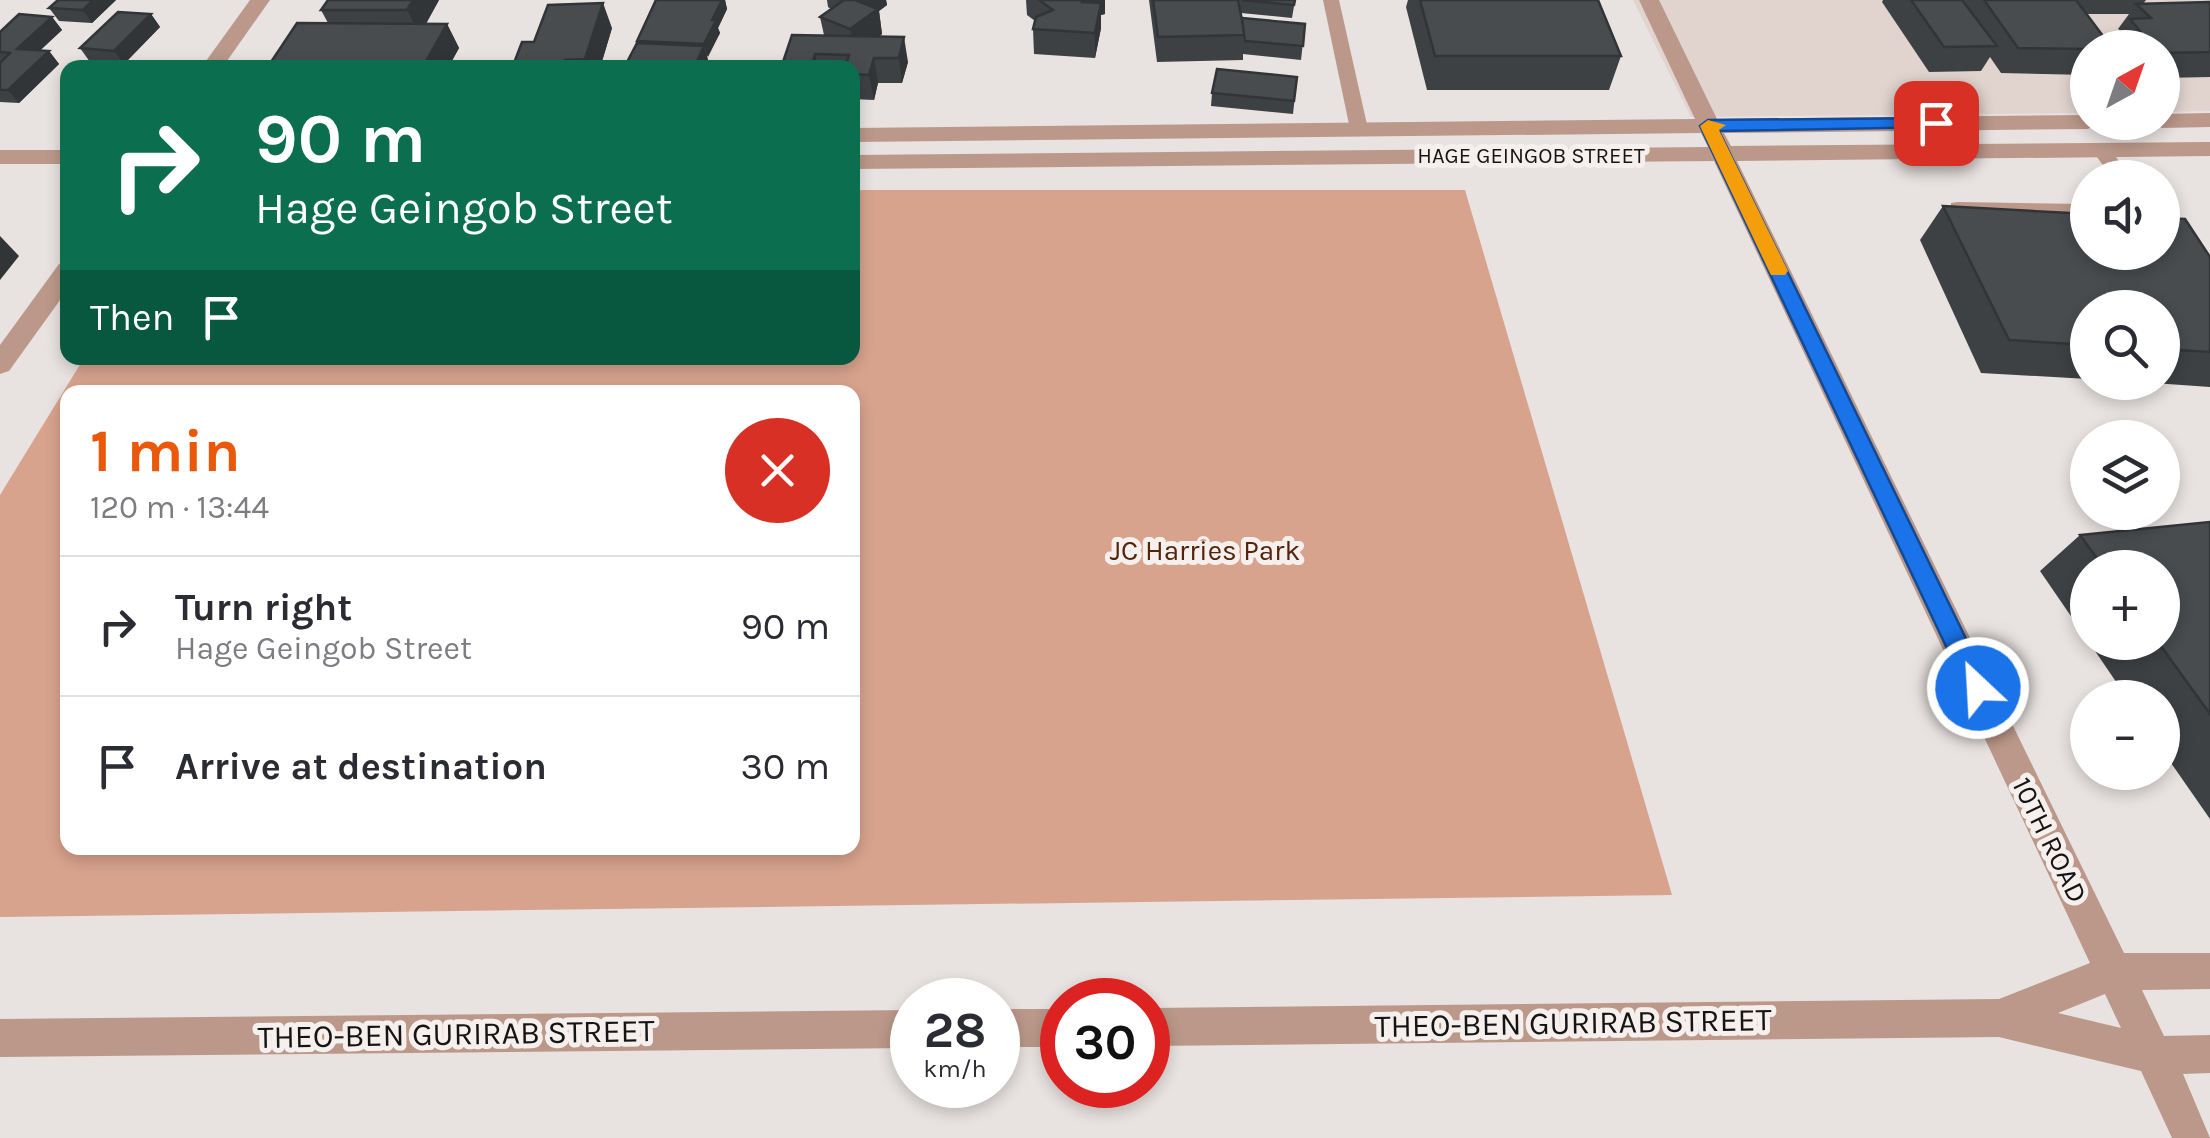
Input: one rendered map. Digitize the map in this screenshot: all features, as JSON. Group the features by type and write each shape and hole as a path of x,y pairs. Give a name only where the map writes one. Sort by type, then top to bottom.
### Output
{"street":[{"path":"217,60 260,0"},
{"name":"10TH ROAD","path":"1648,0 2192,1138"},
{"path":"2180,121 2210,120"},
{"name":"HAGE GEINGOB STREET","path":"860,134 2070,122"},
{"name":"HAGE GEINGOB STREET","path":"860,162 2210,148"},
{"path":"0,158 60,157"},
{"path":"0,364 60,281"},
{"name":"THEO-BEN GURIRAB STREET","path":"1999,1018 2114,972 2210,971"},
{"name":"THEO-BEN GURIRAB STREET","path":"1170,1027 1999,1018 2154,1056 2210,1054"},
{"name":"THEO-BEN GURIRAB STREET","path":"0,1038 890,1029"}],"lane":[{"path":"1330,0 1359,129"},
{"path":"2100,150 2108,160"},
{"path":"1943,208 2070,210"}],"shaded area":[{"path":"1633,0 2210,0 2210,111 2180,112 2180,30 2070,30 2070,113 1691,117"}],"green space":[{"name":"JC Harries Park","path":"860,190 1465,190 1672,895 0,917 0,495 60,397 60,855 860,855 860,385 67,385 80,365 860,365"}],"building":[{"path":"58,0 93,0 83,10 49,8"},
{"path":"328,0 413,0 407,10 321,10"},
{"path":"656,0 722,0 704,44 637,41"},
{"path":"844,0 878,9 850,29 820,17"},
{"path":"1039,0 1101,3 1095,33 1033,29 1036,17 1053,10"},
{"path":"1153,0 1238,0 1245,35 1158,37"},
{"path":"1242,0 1295,0 1294,5"},
{"path":"1420,0 1598,0 1621,56 1435,56"},
{"path":"1911,0 1962,0 1997,46 1944,47"},
{"path":"1984,0 2076,0 2098,30 2070,30 2070,49 2018,48"},
{"path":"2210,2 2210,52 2180,53 2180,30 2139,30 2130,19 2151,18 2136,4"},
{"path":"603,3 585,59 515,60 522,42 534,42 548,5"},
{"path":"118,12 151,14 114,51 80,48"},
{"path":"19,14 52,17 17,49 49,51 8,90 0,90 0,63 10,53 0,52 0,32"},
{"path":"1242,18 1305,24 1303,46 1245,41"},
{"path":"297,23 447,24 427,60 272,60"},
{"path":"792,35 904,37 899,58 874,58 869,75 860,74 860,60 847,60 849,55 815,54 813,60 784,60"},
{"path":"637,43 704,46 698,60 628,60"},
{"path":"1217,69 1297,77 1294,101 1212,93"},
{"path":"1943,206 2070,213 2070,270 2180,270 2180,219 2185,219 2210,257 2210,352 2180,350 2180,290 2070,290 2070,344 2009,340"},
{"path":"2210,522 2210,714 2171,660 2180,660 2180,550 2091,550 2080,535 2180,530 2180,525"}],"slow traffic":[{"path":"1718,125 1708,126 1778,271"}],"route":[{"path":"1936,123 1708,126 1978,688"}]}
